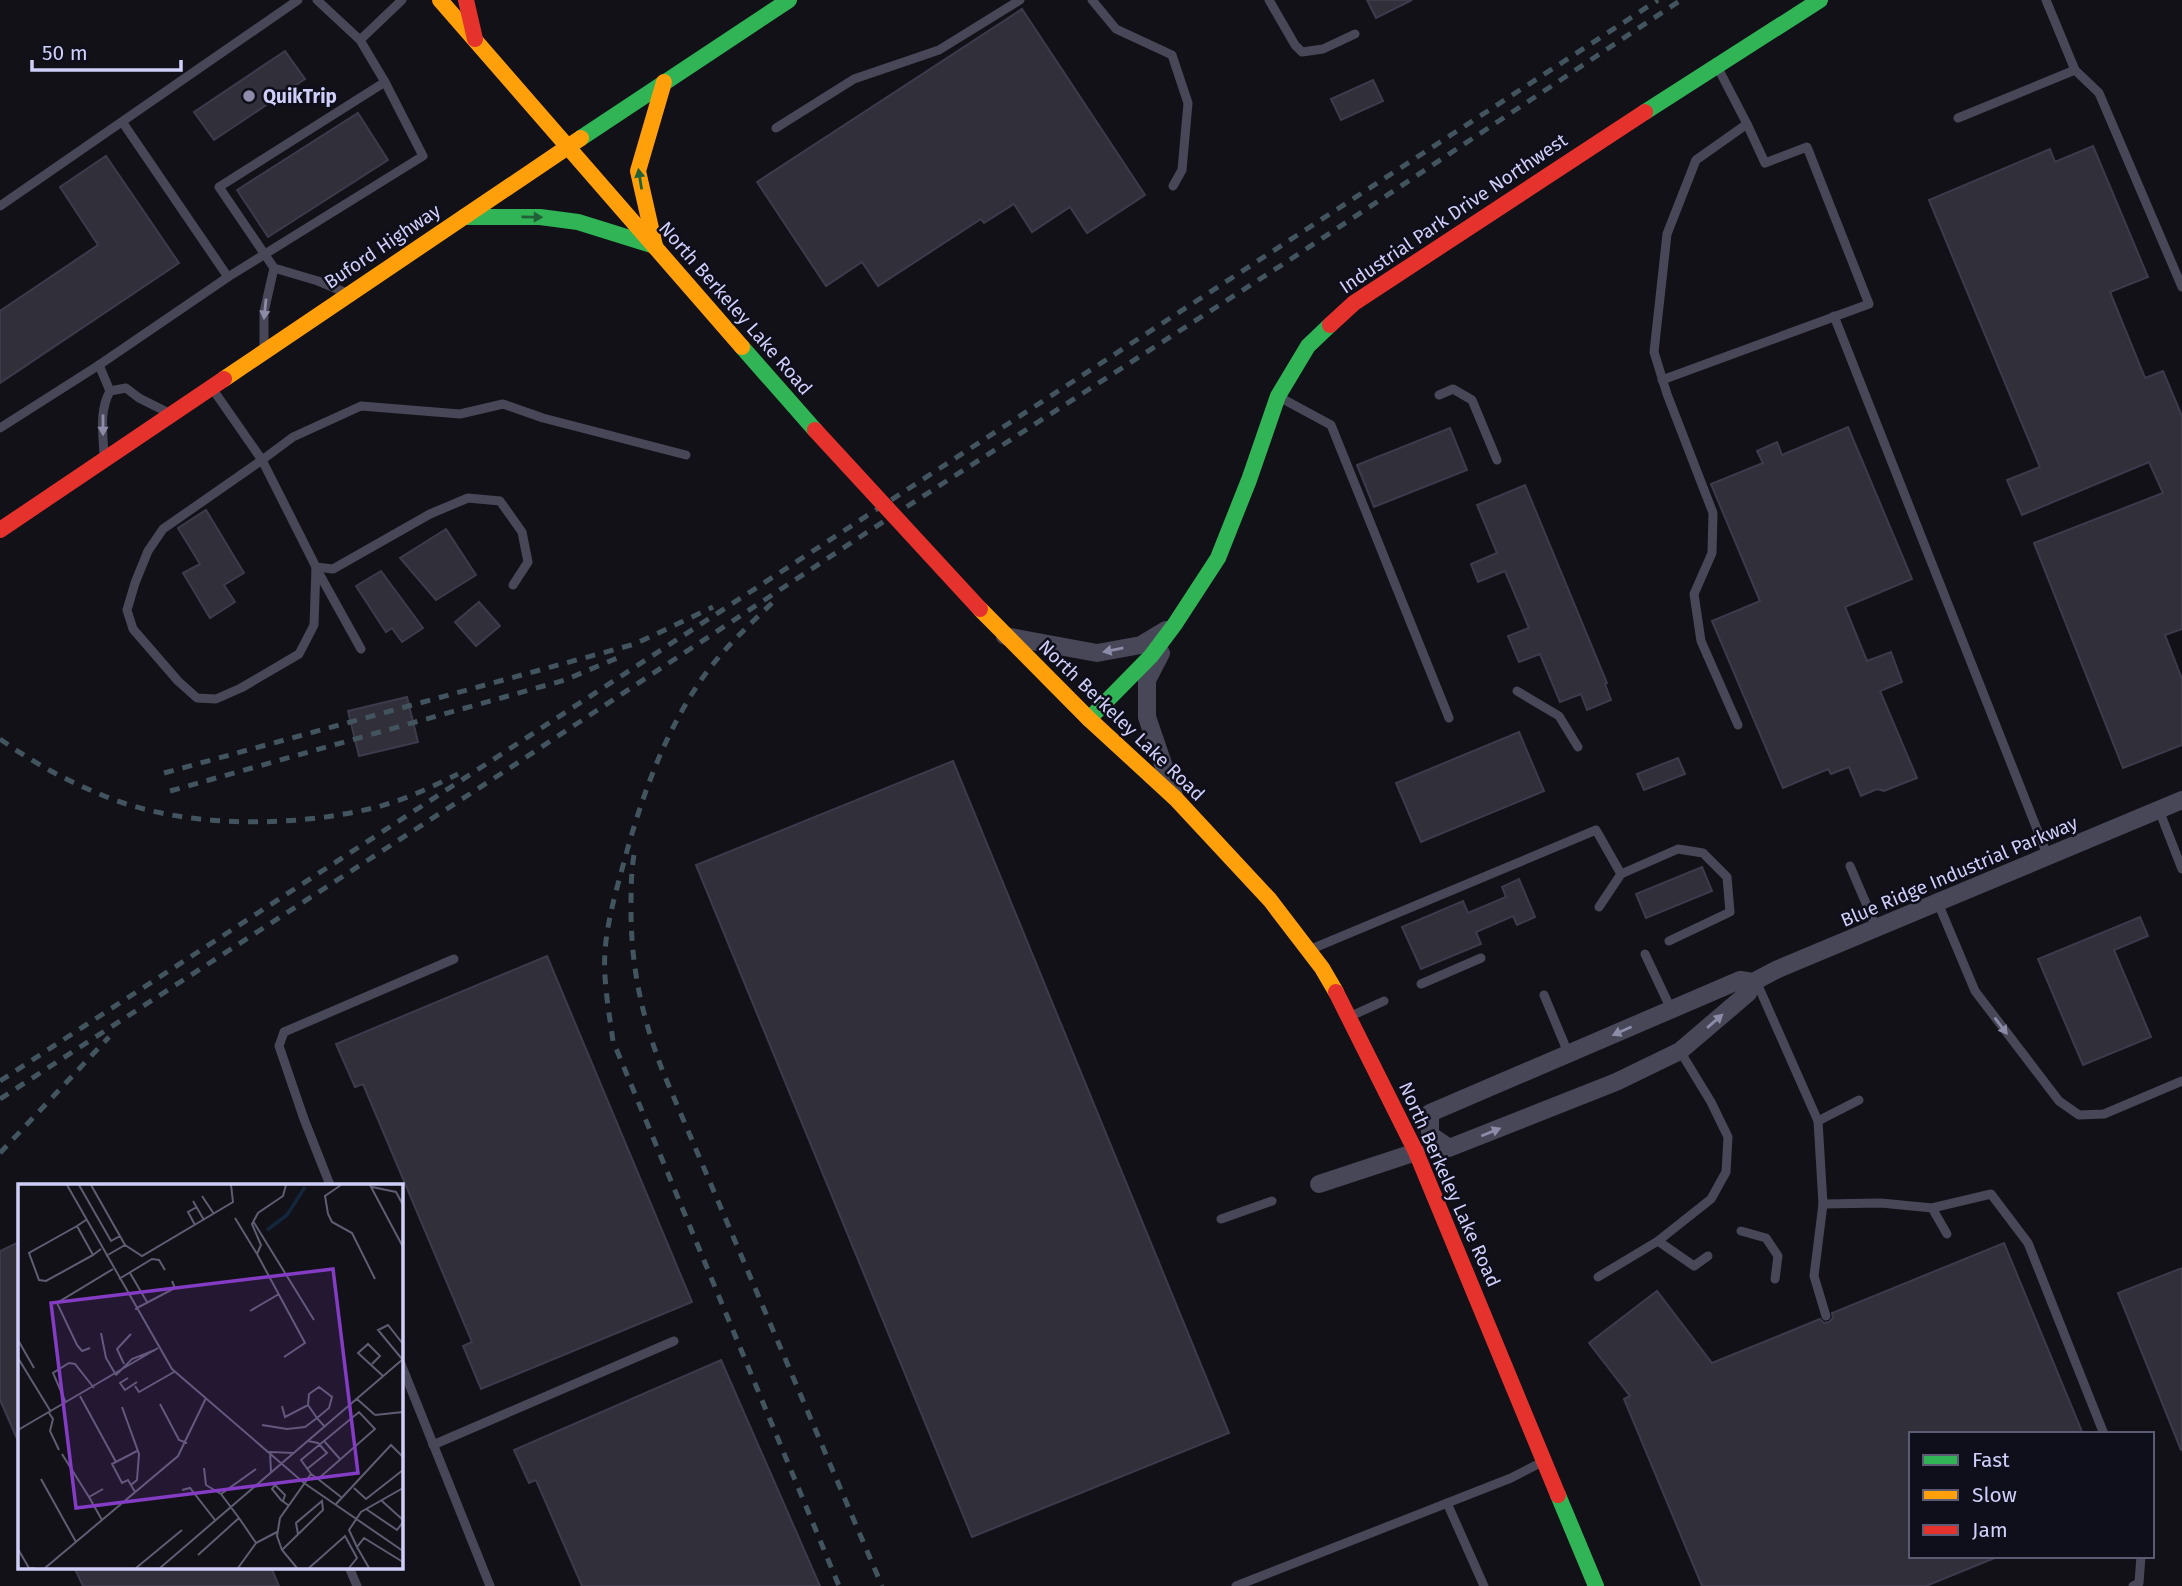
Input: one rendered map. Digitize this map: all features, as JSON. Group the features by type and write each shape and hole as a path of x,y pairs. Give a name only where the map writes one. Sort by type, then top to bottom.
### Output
{"street":[{"name":"North Berkeley Lake Road","path":"439,0 814,430 1005,636 1175,799 1270,900 1322,968 1350,1017 1414,1147 1596,1586"},
{"path":"466,0 475,40"},
{"name":"Buford Highway","path":"0,530 264,350 789,0"},
{"name":"Industrial Park Drive Northwest","path":"1089,719 1151,656 1217,558 1249,480 1278,396 1308,346 1353,303 1580,153 1820,0"},
{"path":"655,246 638,171 664,82"},
{"path":"464,217 540,217 578,222 655,246"},
{"path":"1005,636 1097,653 1141,645 1175,624"},
{"path":"1175,624 1147,680 1147,717 1175,799"},
{"name":"Blue Ridge Industrial Parkway","path":"1755,981 1748,993 1680,1051 1616,1082 1449,1148 1430,1135 1430,1113 1740,980 1755,981 2182,800"},
{"path":"1319,1184 1414,1147 1430,1135"}],"lane":[{"path":"0,206 298,0"},
{"path":"0,428 263,254 423,156 360,40 317,0"},
{"path":"360,40 402,0"},
{"path":"776,128 854,79 939,50 1020,0"},
{"path":"1092,0 1116,29 1172,54 1188,103 1182,170 1173,186"},
{"path":"1269,0 1295,46 1302,52 1323,49 1355,34"},
{"path":"2046,0 2076,71 2099,93 2182,287"},
{"path":"1662,380 1869,303 1807,147 1765,163 1717,66"},
{"path":"1958,118 2076,71"},
{"path":"349,294 318,281 274,268 219,187 385,82"},
{"path":"122,123 228,277"},
{"path":"1738,725 1701,641 1694,594 1712,553 1713,513 1662,380 1654,352 1667,234 1696,160 1747,124"},
{"path":"264,350 264,312 274,268"},
{"path":"1834,316 2048,857"},
{"path":"99,365 110,391 105,401 103,418 104,460"},
{"path":"211,387 262,460 361,649"},
{"path":"110,391 126,388 139,398 171,414"},
{"path":"1438,395 1453,389 1472,400 1497,460"},
{"path":"1278,396 1331,425 1449,718"},
{"path":"316,567 314,625 299,653 242,688 216,699 197,698 178,681 133,629 127,610 148,551 163,529 293,437 361,406 460,414 503,404 543,418 686,456"},
{"path":"316,567 333,569 430,514 468,498 479,499 500,501 523,532 528,562 513,585"},
{"path":"1517,691 1559,716 1578,747"},
{"path":"2159,810 2182,869"},
{"path":"1308,950 1596,830 1621,874"},
{"path":"1599,907 1621,874 1678,849 1703,853 1727,877 1730,912 1669,941"},
{"path":"1850,866 1877,929"},
{"path":"1938,903 1975,991 2059,1101 2079,1115 2104,1114 2182,1082"},
{"path":"1645,954 1671,1009"},
{"path":"1421,984 1481,958"},
{"path":"330,1184 279,1046 284,1032 454,959"},
{"path":"1755,981 1818,1121 1824,1204 1814,1276 1826,1316"},
{"path":"1544,995 1569,1055"},
{"path":"1350,1017 1384,1001"},
{"path":"1598,1277 1658,1241 1711,1199 1726,1172 1728,1137 1711,1102 1680,1051"},
{"path":"1818,1121 1859,1100"},
{"path":"1824,1204 1881,1203 1932,1208 1991,1194 2028,1243 2103,1432"},
{"path":"1221,1219 1272,1201"},
{"path":"1932,1208 1947,1234"},
{"path":"1741,1231 1766,1238 1778,1256 1775,1279"},
{"path":"1658,1241 1694,1266 1708,1256"},
{"path":"433,1445 674,1341"},
{"path":"402,1367 489,1586"},
{"path":"1236,1586 1511,1478 1544,1461"},
{"path":"1447,1503 1485,1586"},
{"path":"2133,1586 2139,1583 2141,1558"},
{"path":"349,1568 357,1586"}],"building":[{"path":"1367,0 1412,0 1376,18"},
{"path":"1022,9 1145,195 1087,233 1070,207 1032,232 1014,204 984,223 981,219 878,286 862,262 826,286 757,182"},
{"name":"QuikTrip","path":"285,51 305,79 214,140 194,112"},
{"path":"1373,80 1383,101 1341,120 1331,99"},
{"name":"QuikTrip","path":"358,113 388,160 268,237 237,190"},
{"path":"2093,146 2148,277 2110,292 2145,378 2163,371 2182,416 2182,629 2165,635 2182,679 2182,745 2123,768 2034,543 2163,493 2149,462 2022,515 2007,480 2040,467 1929,200 2050,149 2055,162"},
{"path":"106,156 179,263 0,383 0,311 98,245 60,187"},
{"path":"1848,427 1912,579 1845,607 1867,661 1891,652 1902,682 1880,691 1917,778 1884,791 1877,789 1861,796 1849,767 1831,774 1828,769 1783,788 1712,621 1760,601 1711,484 1763,463 1757,451 1777,442 1782,455"},
{"path":"1450,428 1467,470 1374,507 1357,465"},
{"path":"1525,485 1607,683 1605,684 1611,700 1587,710 1581,694 1560,702 1540,654 1519,662 1508,636 1529,628 1505,571 1478,582 1471,564 1497,553 1477,505"},
{"path":"206,510 244,573 224,585 235,602 210,618 183,573 200,564 178,528"},
{"path":"446,529 476,575 436,600 400,558"},
{"path":"381,571 423,628 402,642 392,628 386,632 356,586"},
{"path":"479,602 500,626 476,646 455,622"},
{"path":"407,697 418,742 359,756 348,711"},
{"path":"1519,732 1544,791 1421,842 1396,783"},
{"path":"1678,758 1685,774 1644,790 1637,774"},
{"path":"953,761 1229,1433 972,1537 696,865"},
{"path":"1702,867 1712,891 1646,918 1636,894"},
{"path":"1519,879 1535,917 1517,925 1513,916 1476,932 1481,944 1421,969 1402,927 1463,901 1468,913 1506,897 1502,887"},
{"path":"2140,917 2148,936 2114,950 2151,1037 2083,1065 2038,959"},
{"path":"547,956 692,1302 481,1389 463,1346 472,1342 363,1084 355,1087 336,1044"},
{"path":"18,1242 18,1441 0,1400 0,1251"},
{"path":"2004,1243 2082,1432 1909,1432 1909,1558 1995,1558 1926,1586 1702,1586 1624,1399 1630,1396 1589,1343 1657,1291 1712,1363 1820,1319 1824,1323 1829,1322 1833,1318 1832,1313"},
{"path":"2182,1268 2182,1450 2181,1450 2118,1293"},
{"path":"721,1360 820,1586 582,1586 536,1480 529,1483 514,1450"},
{"path":"74,1568 271,1568 279,1586 83,1586"}],"railway":[{"path":"0,1081 1658,0"},
{"path":"0,1099 866,533 1291,259 1681,0"},
{"path":"772,603 713,664 684,707 661,753 635,824 613,902 605,951 606,985 613,1041 839,1586"},
{"path":"164,773 635,644 713,607"},
{"path":"170,791 565,680 622,656"},
{"path":"0,739 49,770 102,795 133,806 165,814 234,822 304,819 369,809 392,803 458,774"},
{"path":"634,855 631,895 633,952 639,992 656,1052 882,1586"},
{"path":"0,1153 109,1037"}],"traffic: fast":[{"path":"581,138 789,0"},
{"path":"1645,112 1820,0"},
{"path":"464,217 540,217 578,222 655,246"},
{"path":"1089,719 1151,656 1218,558 1278,396 1308,346 1330,325"},
{"path":"742,347 815,430"},
{"path":"1558,1495 1596,1586"}],"traffic: slow":[{"path":"440,0 742,347"},
{"path":"655,246 638,171 664,82"},
{"path":"224,379 581,138"},
{"path":"980,609 1089,719 1176,799 1270,900 1322,968 1336,992"}],"traffic: jam":[{"path":"466,0 475,39"},
{"path":"1330,325 1354,303 1645,112"},
{"path":"0,530 224,379"},
{"path":"815,430 980,609"},
{"path":"1336,992 1416,1152 1558,1495"}],"place":[{"name":"QuikTrip","path":"249,96"}]}
